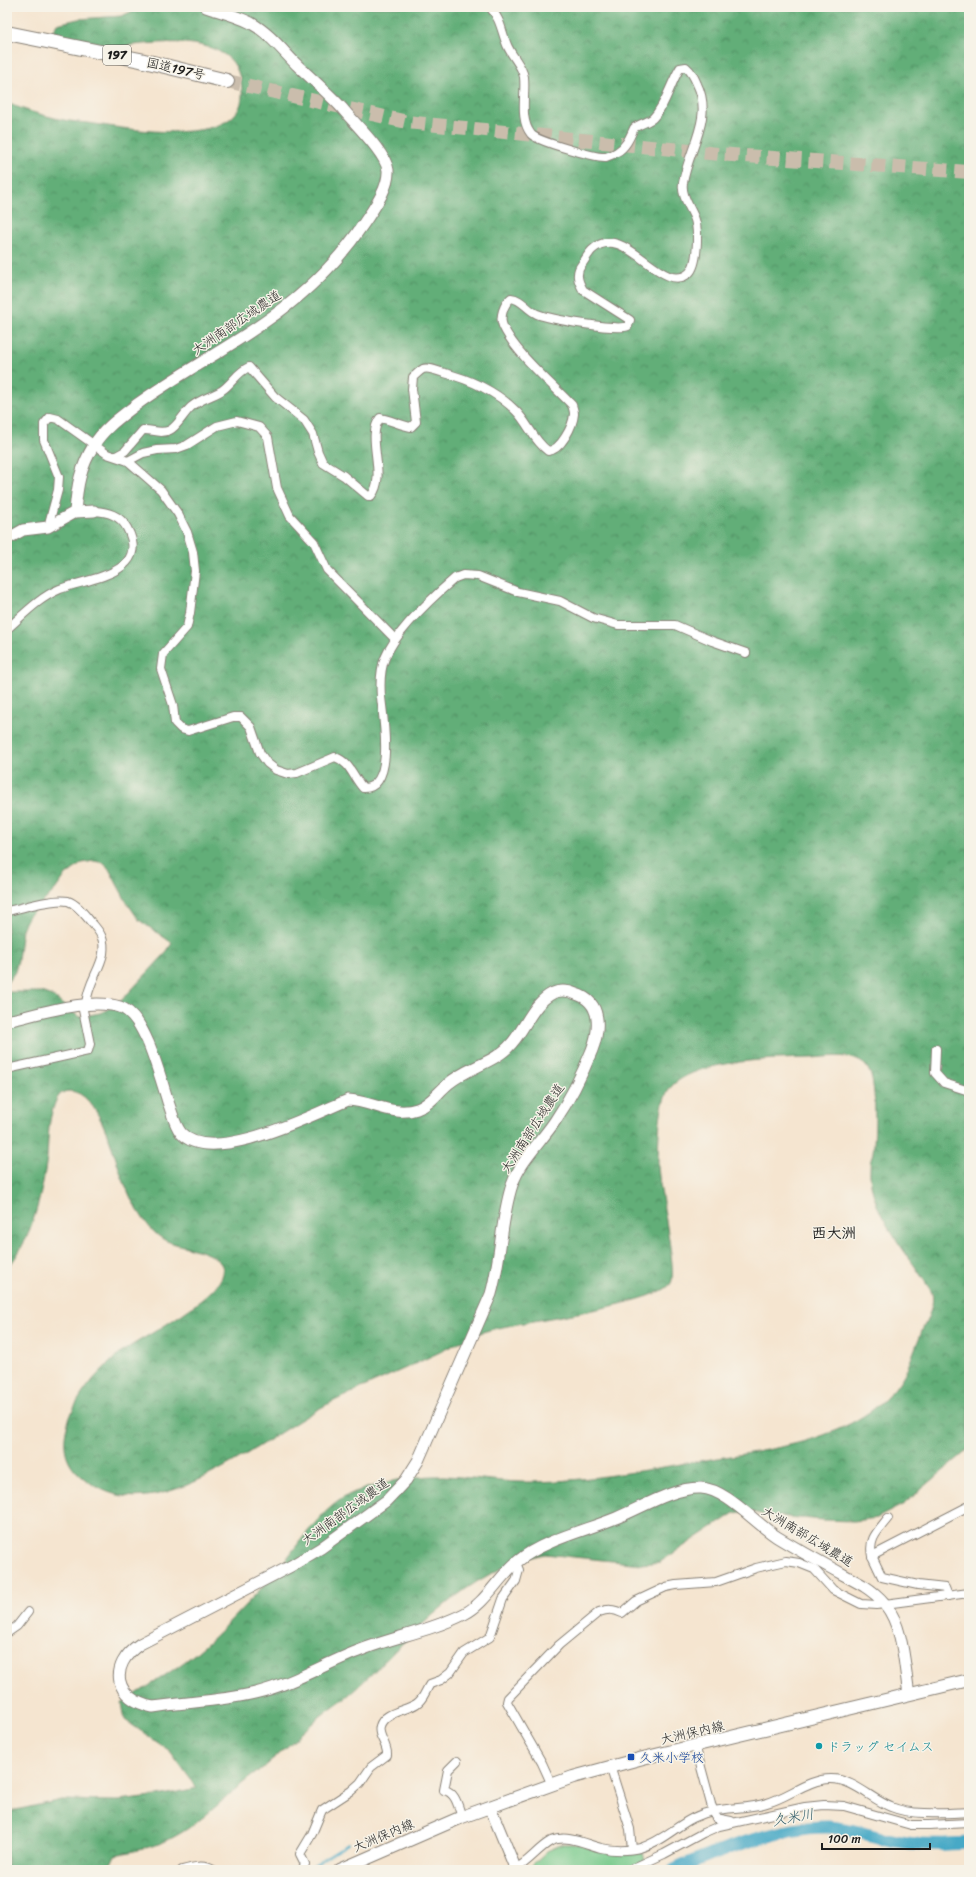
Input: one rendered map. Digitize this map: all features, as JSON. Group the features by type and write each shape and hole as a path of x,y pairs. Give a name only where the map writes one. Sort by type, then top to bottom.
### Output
{"highway":[{"name":"国道197号","path":"7,33 140,60 227,80"}],"main road":[{"name":"大洲保内線","path":"340,1870 462,1817 610,1766 969,1680"}],"street":[{"name":"大洲南部広域農道","path":"75,512 76,486 94,444 123,415 159,389 265,322 290,303 331,265 356,234 376,206 387,180 388,169 383,156 333,98 263,31 236,17 206,7"},
{"path":"116,456 125,451 142,430 149,429 160,433 171,430 190,407 221,391 241,371 249,367 275,397 304,420 313,434 323,463 344,476 368,496 371,496 376,491 378,471 376,433 377,422 380,418 411,427 416,422 412,389 413,377 422,369 429,369 459,377 485,388 504,400 517,412 539,444 548,451 554,450 559,445 572,422 574,412 572,404 524,355 503,325 501,316 511,298 517,299 536,314 599,326 623,328 628,326 630,320 582,290 578,282 577,275 580,267 593,249 603,243 618,244 639,255 660,272 670,277 683,276 689,273 694,266 697,239 695,219 683,192 682,184 702,119 702,94 691,71 686,67 680,68 672,80 663,104 653,119 634,128 627,144 617,153 605,157 556,145 535,137 531,134 525,124 524,77 522,71 507,46 498,16 490,7"},
{"path":"48,527 58,490 59,476 44,440 44,424 50,417 58,419 107,454 128,461 161,490 178,514 188,532 193,552 195,571 190,613 186,628 163,654 161,669 173,705 175,723 181,729 188,731 233,717 241,717 251,727 260,753 267,763 276,770 288,774 297,773 335,756 348,764 357,782 363,788 370,788 374,786 380,776 385,760 386,727 381,696 381,675 385,658 395,639 444,588 455,578 463,575 478,576 518,592 560,601 593,618 618,625 675,625 712,641 746,653"},
{"path":"128,461 143,453 157,450 176,449 187,445 217,426 237,421 259,427 268,437 277,488 290,516 314,542 327,570 395,639"},
{"path":"7,539 23,530 48,527 75,512 94,511 107,512 116,516 124,523 130,533 132,544 131,556 125,566 112,573 60,589 46,596 7,629"},
{"path":"7,911 56,901 69,902 80,909 101,933 104,947 102,956 87,991 84,1004 90,1044 88,1051 7,1069"},
{"name":"大洲南部広域農道","path":"7,1021 84,1004 102,1003 121,1008 135,1018 144,1032 175,1122 181,1133 201,1144 216,1145 249,1139 348,1100 361,1100 392,1111 405,1112 418,1109 429,1103 448,1084 461,1075 501,1054 512,1043 540,1001 554,992 568,991 584,996 594,1007 598,1019 597,1032 583,1074 555,1121 525,1162 512,1185 492,1294 418,1461 406,1480 386,1501 315,1552 291,1566 140,1644 128,1652 119,1672 122,1687 127,1696 139,1704 153,1707 255,1693 279,1686 365,1648 440,1625 466,1614 481,1602 516,1563 541,1547 617,1518 668,1496 688,1489 702,1488 714,1490 728,1498 757,1524 777,1537 864,1586 885,1604 892,1614 900,1638 909,1694"},
{"path":"936,1049 935,1073 944,1082 969,1091"},
{"path":"872,1556 969,1506"},
{"path":"888,1518 875,1535 870,1546 872,1556 882,1577 918,1585 945,1588 948,1596"},
{"path":"552,1785 542,1764 507,1702 508,1698 559,1645 599,1612 606,1609 614,1609 622,1613 636,1601 666,1587 716,1582 756,1568 786,1561 799,1563 814,1569 833,1590 850,1600 861,1604 877,1605 969,1593"},
{"path":"302,1870 305,1864 300,1854 312,1834 322,1810 360,1783 372,1767 387,1755 388,1749 379,1732 380,1725 384,1718 415,1704 423,1698 430,1684 441,1680 450,1673 464,1653 490,1636 503,1599 516,1581 519,1570 516,1563"},
{"path":"7,1633 17,1626 28,1612"},
{"path":"696,1745 716,1818 742,1822"},
{"path":"457,1761 448,1770 444,1790 449,1790 454,1796 462,1817"},
{"path":"610,1766 630,1829 632,1849"},
{"path":"490,1807 516,1870 551,1842 560,1839 570,1839 601,1848 632,1849 655,1842 691,1819 713,1810 765,1804 820,1780 845,1780 879,1802 892,1808 947,1814 969,1812"},
{"path":"629,1870 719,1826 805,1807 824,1805 844,1806 911,1825 969,1823"},
{"path":"182,1870 199,1866 209,1867 213,1870"}],"green space":[{"path":"141,7 969,7 969,1449 904,1504 877,1518 853,1521 824,1520 764,1515 749,1511 734,1513 660,1562 641,1564 545,1554 517,1562 490,1574 466,1589 444,1606 422,1625 355,1690 317,1719 270,1762 205,1816 179,1834 150,1847 115,1855 108,1870 7,1870 7,1812 61,1800 118,1801 153,1797 197,1788 170,1751 125,1720 122,1703 173,1670 208,1642 271,1578 320,1518 343,1498 376,1485 410,1478 444,1476 523,1482 576,1480 782,1447 811,1439 838,1429 863,1416 885,1399 902,1378 907,1368 929,1315 933,1300 931,1291 886,1224 871,1187 870,1163 873,1150 875,1116 873,1084 866,1066 852,1058 835,1056 762,1060 725,1064 692,1073 679,1080 669,1090 663,1104 660,1125 658,1164 670,1246 672,1276 671,1283 661,1291 615,1305 483,1332 462,1340 428,1358 332,1402 220,1470 188,1484 157,1494 128,1496 101,1489 84,1479 72,1466 65,1450 66,1430 75,1406 90,1383 108,1364 129,1347 182,1314 210,1293 219,1282 223,1273 222,1265 217,1259 199,1251 163,1239 150,1228 129,1194 110,1141 97,1113 89,1101 80,1094 69,1091 62,1093 54,1104 48,1134 45,1171 39,1201 23,1244 7,1269 7,990 9,992 41,992 52,996 79,1017 100,1013 117,1005 165,954 172,943 139,920 104,863 94,861 82,863 65,876 55,890 28,917 22,929 15,972 7,983 7,103 46,116 64,120 154,131 179,132 202,130 221,124 236,114 242,98 240,77 236,67 230,59 218,51 203,46 186,43 150,43 77,50 50,36 57,24 78,19 122,16"},
{"path":"563,1844 574,1844 616,1854 643,1853 645,1861 624,1870 524,1870 528,1869 547,1851"}],"waterway":[{"name":"久米川","path":"674,1870 709,1855 750,1841 770,1835 810,1828 837,1828 914,1844 969,1843"},
{"path":"307,1870 348,1844"}],"tunnel":[{"path":"227,81 407,122 719,154 969,172"}],"place":[{"name":"ドラッグ セイムス","path":"819,1746"},
{"name":"久米小学校","path":"631,1757"}],"district":[{"name":"西大洲","path":"834,1233"}]}
